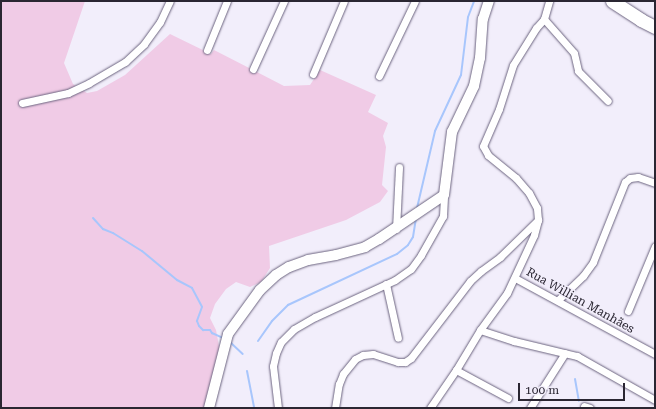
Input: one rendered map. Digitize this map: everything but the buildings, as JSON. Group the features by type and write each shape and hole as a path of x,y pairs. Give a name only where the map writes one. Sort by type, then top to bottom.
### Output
{"highway":[{"path":"612,1 641,20 655,27"}],"street":[{"path":"22,103 68,92 89,83 125,62 144,44 160,22 170,1"},
{"path":"207,50 227,1"},
{"path":"253,69 284,1"},
{"path":"313,74 344,1"},
{"path":"379,76 415,1"},
{"path":"278,408 273,366 276,353 281,342 294,329 315,317 403,276 411,269 421,255 443,216 444,195 452,132 474,86 480,58 483,19 489,1"},
{"path":"430,408 456,370 480,330 507,293 534,235 538,220 537,208 529,193 516,178 488,155 483,146 499,109 513,65 544,19 549,1"},
{"path":"544,19 574,53 578,72 608,101"},
{"path":"396,228 399,167"},
{"path":"558,300 583,276 593,262 625,182 630,178 638,177 655,183"},
{"path":"209,408 228,334 260,290 276,275 289,267 365,246 421,212 444,195"},
{"path":"335,408 339,384 343,374 355,359 363,355 373,354 398,362 405,362 411,358 470,282 481,271 500,257 538,220"},
{"path":"628,311 655,246"},
{"name":"Rua Willian Manhães","path":"515,278 655,354"},
{"path":"386,284 398,338"},
{"path":"480,330 514,341 565,353 587,360 655,400"},
{"path":"530,408 565,353"},
{"path":"456,370 508,398"}],"shaded area":[{"path":"1,1 85,1 64,63 73,84 87,93 97,91 125,75 170,34 211,54 214,50 284,86 310,85 320,70 376,95 368,112 388,123 383,136 386,147 382,185 388,191 380,202 346,220 269,246 270,268 261,282 250,287 236,282 226,289 215,304 210,318 216,330 219,346 219,365 206,408 1,408"}],"waterway":[{"path":"417,208 435,131 461,75 468,17 474,1"},
{"path":"93,218 103,229 113,233 142,251 177,280 192,288 202,307 197,321 199,326 203,330 210,330 212,333 221,337"},
{"path":"258,341 272,321 288,305 397,254 408,245 413,237 416,219"},
{"path":"231,343 243,354"},
{"path":"247,371 254,408"},
{"path":"575,379 579,401"}]}
